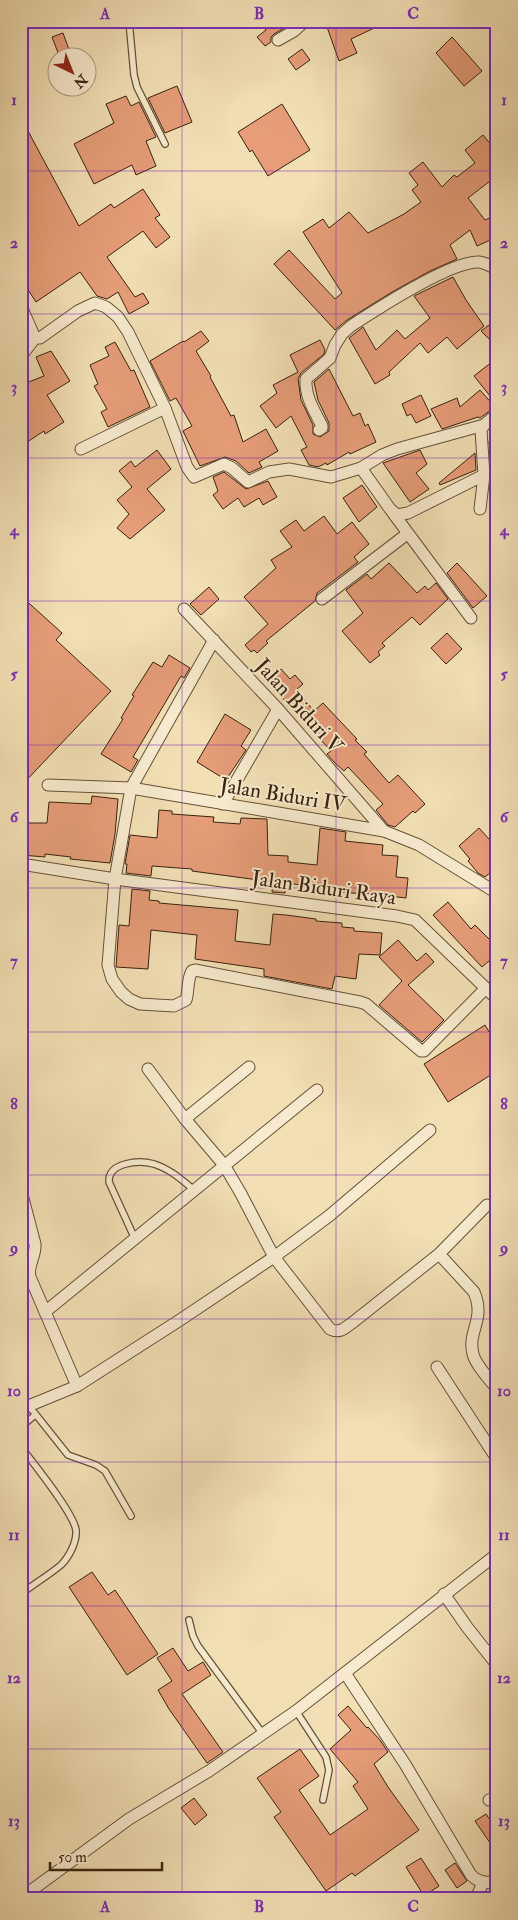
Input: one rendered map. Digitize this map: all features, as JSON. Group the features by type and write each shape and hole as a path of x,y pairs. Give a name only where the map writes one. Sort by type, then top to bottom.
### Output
{"street":[{"path":"278,40 294,31 305,21"},
{"path":"319,430 322,426 309,402 306,378 330,358 342,334 351,326 426,281 466,264 488,263 497,270"},
{"path":"21,356 35,338 40,338 78,311 95,303 100,304 118,317 128,332 165,408 187,467 194,477 224,464 232,468 248,482 269,472 289,469 331,477 362,468 382,455 484,425"},
{"path":"21,306 35,338"},
{"path":"81,449 165,408"},
{"path":"480,509 484,475 481,430 497,414"},
{"path":"362,468 470,618"},
{"path":"393,513 402,515 408,513 484,475"},
{"path":"322,600 408,534"},
{"name":"Jalan Biduri V","path":"184,609 278,709 384,831"},
{"path":"214,640 131,788 115,879 108,965 112,979 121,992 129,999 140,1004 174,1006 186,1000 189,991 190,974 195,970 360,1002 366,1004 421,1051 424,1051 485,988"},
{"path":"223,804 278,709"},
{"name":"Jalan Biduri IV","path":"48,785 131,788 384,831 419,845 497,893"},
{"name":"Jalan Biduri Raya","path":"21,864 115,879 397,916 415,920 497,999"},
{"path":"185,1119 249,1067"},
{"path":"148,1069 185,1119 224,1165 274,1257 330,1329 335,1332 352,1323 438,1254 487,1205"},
{"path":"45,1312 317,1090"},
{"path":"28,1410 77,1386 274,1257 329,1216 430,1130"},
{"path":"21,1191 35,1244 35,1252 28,1270 77,1386"},
{"path":"438,1254 474,1292 479,1306 477,1326 472,1338 473,1356 497,1389"},
{"path":"437,1367 497,1459"},
{"path":"21,1898 129,1819 209,1771 296,1711 497,1554"},
{"path":"444,1594 497,1665"},
{"path":"345,1673 406,1764 459,1858 471,1875 476,1880 483,1882 497,1881"},
{"path":"476,1899 483,1882"}],"lane":[{"path":"130,21 134,75 137,87 166,144"},
{"path":"135,1239 110,1182 109,1176 112,1170 117,1166 136,1163 153,1164 178,1176 194,1190"},
{"path":"21,1427 28,1410 68,1455 96,1465 104,1471 131,1516"},
{"path":"21,1447 68,1512 76,1530 70,1554 62,1564 21,1594"},
{"path":"189,1620 198,1646 263,1734"},
{"path":"296,1711 326,1757 329,1770 324,1800"}],"building":[{"path":"260,21 282,21 286,27 274,34 271,37 271,42 265,46 257,37 266,30"},
{"path":"342,21 389,21 351,39 357,53 339,61 327,27"},
{"path":"63,33 68,48 56,48 52,37"},
{"path":"452,37 482,71 464,86 436,53"},
{"path":"302,49 310,60 296,70 288,59"},
{"path":"177,86 192,122 165,133 148,98"},
{"path":"126,96 131,106 139,102 156,137 146,141 156,166 136,175 132,165 94,184 74,144 114,123 106,104"},
{"path":"282,104 310,150 268,176 238,132"},
{"path":"21,118 79,226 111,204 114,208 143,189 160,215 155,218 170,237 156,248 143,231 107,257 135,297 143,293 149,303 129,314 118,292 107,299 97,296 80,272 36,302 21,279"},
{"path":"483,135 497,152 497,189 490,181 468,198 485,220 497,215 497,237 477,246 470,230 450,245 457,259 430,271 392,292 347,320 335,330 274,264 289,250 335,299 342,293 303,232 323,219 329,228 349,212 368,233 404,214 421,202 412,190 418,185 409,173 423,162 442,187 454,175 457,177 475,163 465,150"},
{"path":"453,277 484,326 457,349 447,337 428,353 420,343 389,372 390,375 375,384 349,338 363,327 376,350 397,330 405,339 430,318 414,296"},
{"path":"497,319 497,347 481,331"},
{"path":"201,331 209,341 196,351 231,416 234,415 243,442 266,429 278,451 259,462 262,467 249,473 236,461 225,457 200,466 183,431 192,426 176,398 170,401 150,361"},
{"path":"320,340 325,350 324,354 301,373 298,379 301,400 313,425 313,434 320,437 329,431 329,423 318,400 314,382 329,369 353,416 360,413 365,426 368,424 376,442 350,454 349,452 327,465 326,463 318,467 309,465 301,450 307,447 291,416 276,428 260,406 277,393 273,385 298,372 290,355"},
{"path":"115,342 131,371 134,370 150,407 108,427 101,412 107,409 94,386 98,384 90,365 109,356 105,347"},
{"path":"51,351 70,381 47,395 64,422 45,434 44,431 21,446 21,385 44,376 36,357"},
{"path":"497,358 497,390 490,396 474,376"},
{"path":"480,390 495,407 480,418 478,417 442,429 431,409 457,398 460,407"},
{"path":"421,395 431,416 416,423 411,414 407,416 402,404"},
{"path":"497,435 497,462 491,464 489,441"},
{"path":"157,450 171,469 147,489 165,510 130,539 117,528 129,514 117,500 132,487 119,471 131,461 135,467"},
{"path":"420,450 427,464 416,473 429,489 410,502 383,463"},
{"path":"475,453 476,470 440,485 439,483"},
{"path":"224,472 246,489 268,481 277,497 263,505 259,498 244,507 238,498 223,509 213,495 218,491 213,477"},
{"path":"362,485 377,507 359,522 343,498"},
{"path":"324,516 337,534 352,522 369,544 354,557 358,562 317,593 315,601 266,641 268,643 257,653 254,650 251,652 245,645 268,624 244,597 276,568 271,560 292,547 280,531 296,520 304,531"},
{"path":"389,563 417,593 425,586 428,590 436,583 448,599 420,625 412,617 382,643 385,646 378,652 380,655 370,663 342,631 363,613 346,590 367,574 371,579"},
{"path":"457,563 487,596 473,608 447,573"},
{"path":"209,587 219,599 201,615 190,604"},
{"path":"21,596 62,633 56,640 111,691 21,786"},
{"path":"447,633 462,649 446,664 431,648"},
{"path":"169,655 190,668 184,678 181,676 133,757 138,760 131,772 101,754 123,719 121,718 134,696 132,695 153,662 162,667"},
{"path":"281,669 290,679 295,675 303,684 296,690 314,711 323,703 357,739 355,740 367,752 364,754 389,783 398,775 425,804 415,813 413,811 395,827 388,825 376,810 383,804 348,767 344,771 335,763 327,754 331,751 267,681"},
{"path":"225,714 251,730 241,746 246,750 226,780 197,762"},
{"path":"92,796 118,799 110,863 70,859 71,857 45,854 45,857 21,855 21,823 47,823 49,802 91,804"},
{"path":"159,810 172,811 172,814 214,817 213,822 240,824 241,818 267,819 268,855 288,856 288,862 317,865 320,828 346,832 345,841 383,845 382,855 398,856 396,877 408,878 406,898 340,892 340,890 286,883 285,893 272,892 273,882 192,871 192,869 152,866 151,876 126,873 127,864 125,864 130,835 157,838"},
{"path":"479,828 497,848 497,867 485,877 478,873 468,861 470,859 459,846"},
{"path":"132,889 150,891 149,900 159,901 159,903 238,910 235,941 270,945 273,914 286,915 316,919 316,921 342,923 342,927 354,928 354,931 382,933 380,955 359,954 356,979 335,976 332,989 264,976 264,969 195,959 197,935 151,930 148,969 116,967 119,925 129,926"},
{"path":"448,902 471,929 475,925 497,947 497,954 482,967 433,915"},
{"path":"398,940 417,961 426,953 434,962 408,985 444,1020 422,1042 379,1005 402,981 379,957"},
{"path":"485,1025 497,1045 497,1071 448,1102 424,1064"},
{"path":"92,1572 108,1595 115,1590 158,1654 127,1675 69,1587"},
{"path":"173,1648 188,1671 203,1662 211,1675 182,1694 223,1752 207,1763 158,1690 172,1681 157,1658"},
{"path":"348,1706 380,1740 388,1752 374,1764 419,1830 355,1876 352,1873 326,1891 274,1817 281,1812 257,1778 300,1749 319,1776 299,1790 330,1835 368,1809 353,1786 358,1782 330,1749 351,1730 338,1715"},
{"path":"194,1798 207,1815 195,1825 181,1808"},
{"path":"486,1814 497,1831 497,1853 475,1821"},
{"path":"421,1858 439,1886 424,1896 406,1867"},
{"path":"455,1863 467,1881 457,1888 445,1870"}]}
